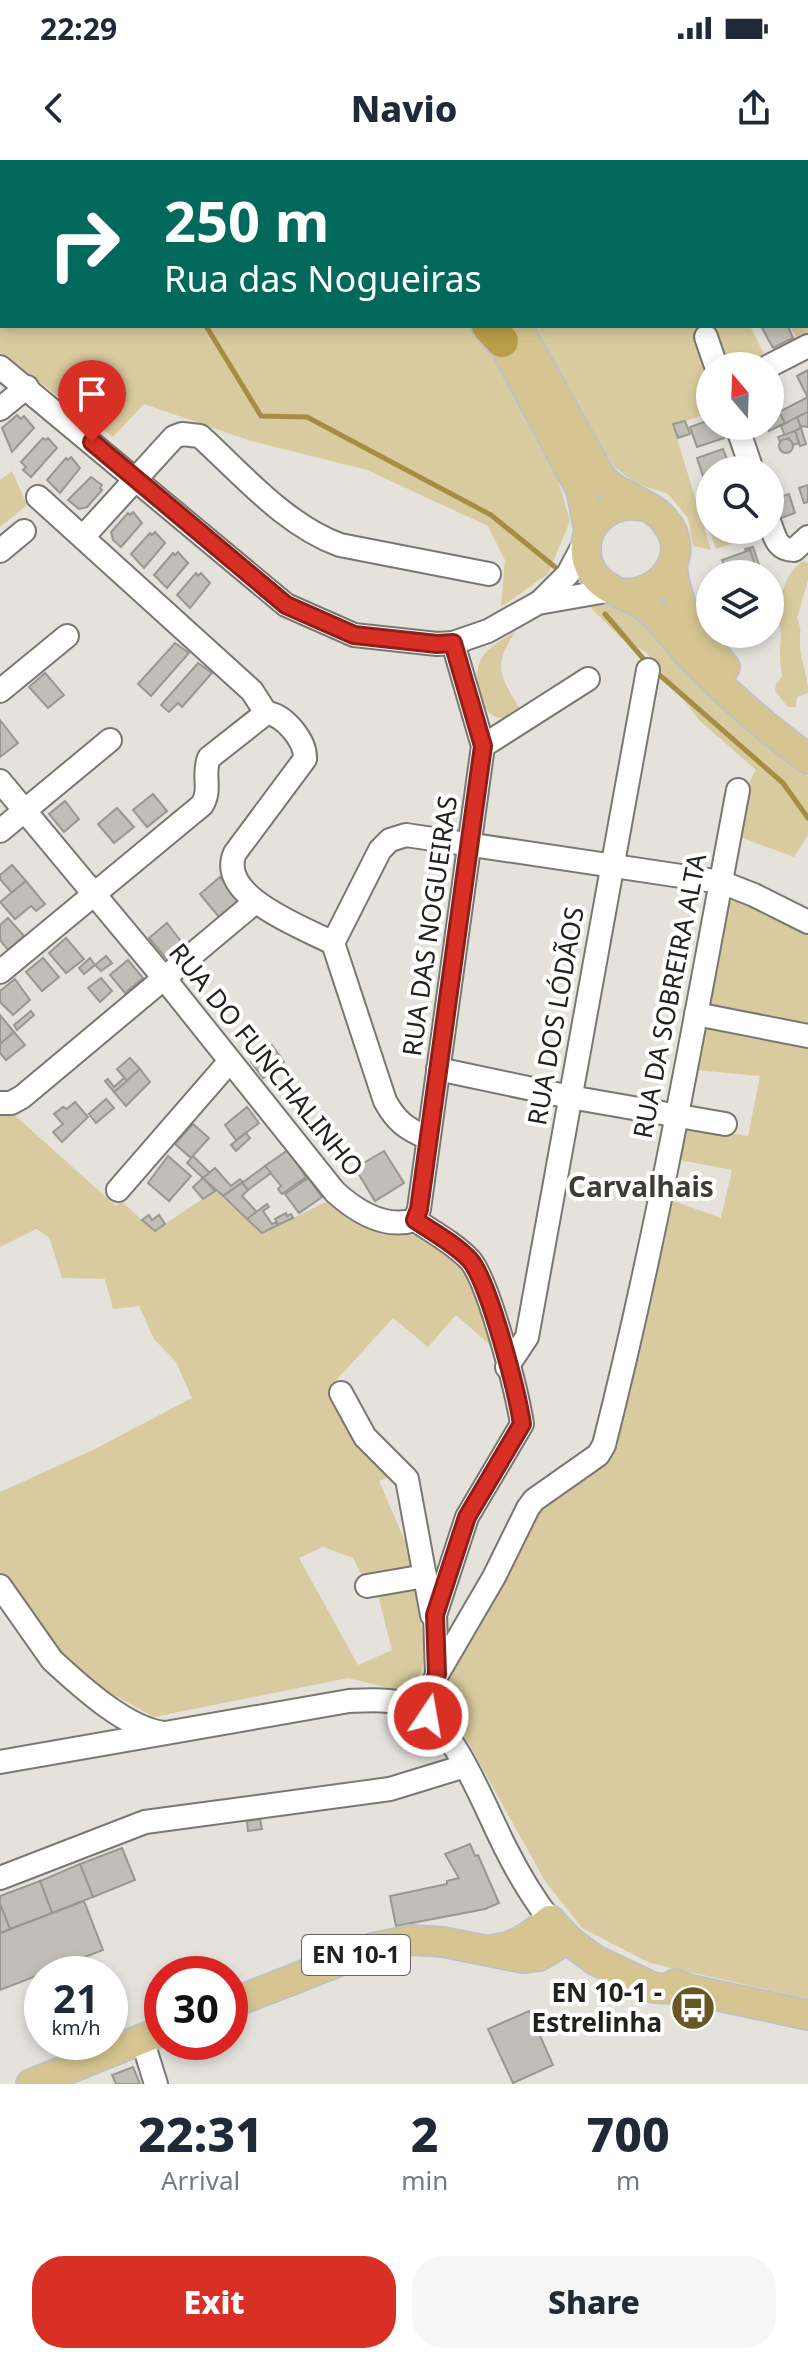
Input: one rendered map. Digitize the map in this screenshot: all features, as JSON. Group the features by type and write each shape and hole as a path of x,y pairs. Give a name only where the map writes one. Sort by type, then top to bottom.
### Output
{"main road":[{"path":"500,330 600,476 614,490 664,519 673,533 675,550 672,566 679,605 705,644 741,686 808,744"},
{"path":"500,330 581,490 588,536 586,553 589,566 600,583 653,613 731,697 808,759"},
{"path":"588,536 598,518 611,508 627,504 643,506"},
{"path":"616,591 635,593 651,589 672,566"},
{"path":"559,1930 595,1960 628,1974 657,1977 691,1990 808,2015"},
{"name":"EN 10-1","path":"248,1997 386,1945 411,1940 443,1942 523,1958 539,1956 559,1930"},
{"path":"31,2084 144,2038"}],"street":[{"path":"706,337 711,352"},
{"path":"784,358 808,346"},
{"path":"0,367 286,605 354,635 437,644 453,643 488,631 538,603 568,574 588,536"},
{"path":"0,409 27,387"},
{"path":"83,537 174,437 182,434 200,436 276,506 316,536 340,545 489,574"},
{"path":"38,497 252,691 266,713"},
{"path":"0,551 24,531"},
{"path":"778,544 788,550 799,547 808,537"},
{"path":"538,603 616,591"},
{"path":"0,691 67,636"},
{"name":"RUA DAS NOGUEIRAS","path":"415,1220 483,746 453,643"},
{"name":"RUA DOS LÓDÃOS","path":"507,1367 527,1337 648,670"},
{"path":"483,746 588,679"},
{"path":"0,972 202,805 208,792 206,768 209,758 266,713 273,714 301,740 306,754 300,769 233,859 233,873 254,903 333,943 385,1101 404,1128 428,1138"},
{"path":"0,831 110,740"},
{"name":"RUA DO FUNCHALINHO","path":"0,781 340,1197 382,1221 398,1223 415,1220"},
{"name":"RUA DA SOBREIRA ALTA","path":"432,1695 528,1508 534,1500 598,1455 604,1445 633,1330 677,1116 738,790"},
{"path":"333,943 380,850 390,840 406,835 721,882 808,922"},
{"path":"3,1103 22,1097 254,903"},
{"path":"696,1014 808,1036"},
{"path":"118,1190 230,1061"},
{"path":"438,1069 570,1097 725,1124"},
{"path":"415,1220 461,1252 478,1272 522,1424 467,1517 434,1624"},
{"path":"341,1393 365,1437 407,1479 434,1624 432,1695 437,1723 465,1766 520,1876 559,1930"},
{"path":"367,1586 425,1576"},
{"path":"0,1586 52,1660 106,1705 152,1732 166,1734"},
{"path":"0,1762 80,1749 100,1738 116,1735 166,1734 349,1701 405,1704 432,1695"},
{"path":"106,1705 116,1735"},
{"path":"116,1735 129,1736 132,1720"},
{"path":"0,1878 145,1822 390,1789 465,1766"},
{"path":"154,2060 156,2084"}],"shaded area":[{"path":"0,328 472,328 492,352 553,462 570,521 548,574 501,607 505,560 488,526 367,470 251,441 144,404 113,437 0,353"},
{"path":"533,328 751,328 763,352 710,352 698,342 702,352 696,352 696,418 673,425 696,501 696,544 709,544 711,550 693,546 688,518 668,494 635,483 613,466"},
{"path":"791,328 808,328 808,336 798,341"},
{"path":"12,471 27,505 0,527 0,480"},
{"path":"714,544 731,544 716,549"},
{"path":"803,561 808,563 808,580 797,618 808,693 797,697 796,707 788,707 775,691 782,677 780,658 780,648 784,648 784,588"},
{"path":"586,603 617,606 645,622 743,727 808,776 808,835 794,857 740,837 746,788 756,770 700,721 646,652 621,638"},
{"path":"516,631 501,662 504,679 520,709 503,718 495,716 483,704 478,685 478,666 488,651"},
{"path":"747,899 808,932 808,1999 650,1963 582,1928 545,1881 455,1719 436,1696 534,1510 616,1431 671,1200 721,1218 732,1170 680,1160 686,1126 748,1136 760,1076 697,1070 725,902"},
{"path":"10,1111 116,1206 121,1201 154,1231 215,1191 263,1233 330,1200 391,1231 428,1238 454,1257 475,1288 490,1345 456,1315 428,1347 393,1318 329,1388 362,1444 393,1475 379,1481 405,1541 413,1540 421,1573 364,1579 353,1558 323,1547 299,1558 358,1665 392,1650 378,1595 416,1591 426,1657 417,1683 401,1691 348,1678 154,1717 74,1673 32,1622 0,1571 0,1492 93,1450 192,1398 176,1362 154,1339 139,1306 113,1309 105,1279 62,1278 49,1237 36,1229 0,1247 0,1112"}],"building":[{"path":"762,328 789,328 793,338 773,348"},
{"path":"808,370 808,398 797,376"},
{"path":"808,397 808,412 785,424 784,409"},
{"path":"808,412 808,427 800,426 797,417"},
{"path":"17,415 21,419 24,416 34,428 12,452 2,428"},
{"path":"797,417 801,428 785,436 784,424"},
{"path":"685,421 690,434 678,438 673,424"},
{"path":"696,425 696,440 718,440 697,447 690,427"},
{"path":"801,428 806,444 800,446 795,431"},
{"path":"795,431 799,443 793,445 789,438 780,442 784,440 784,435"},
{"path":"43,438 48,438 57,448 31,477 23,470 26,467 21,462"},
{"path":"781,441 791,441 791,451 781,451"},
{"path":"723,449 726,456 703,456"},
{"path":"71,457 80,468 60,493 47,480 66,458"},
{"path":"91,477 102,485 102,490 87,507 79,509 68,500"},
{"path":"808,485 808,502 804,503 799,488"},
{"path":"789,494 795,513 784,517 784,496"},
{"path":"133,512 142,523 121,547 113,540 111,532 128,513"},
{"path":"155,532 165,543 144,568 131,554 150,533"},
{"path":"753,547 757,560 753,560 750,550 746,552 745,549"},
{"path":"750,550 753,560 722,560"},
{"path":"178,552 188,563 167,588 154,575 173,553"},
{"path":"196,573 198,576 201,573 210,583 190,608 177,595"},
{"path":"175,643 189,653 151,696 138,684"},
{"path":"198,663 212,673 182,707 178,703 169,712 161,705"},
{"path":"45,673 64,695 48,708 29,687"},
{"path":"0,720 18,743 0,757"},
{"path":"153,794 167,811 147,827 133,810"},
{"path":"65,801 79,819 64,832 49,814"},
{"path":"117,808 134,827 114,843 98,824"},
{"path":"12,865 26,881 12,893 0,875"},
{"path":"220,877 240,900 219,917 200,894"},
{"path":"26,881 45,904 36,911 31,906 15,919 0,902"},
{"path":"8,918 24,936 8,950 0,940 0,925"},
{"path":"167,923 183,944 166,958 149,938"},
{"path":"66,938 84,959 66,973 49,953"},
{"path":"106,956 112,963 101,971 95,965"},
{"path":"43,958 59,977 42,991 26,972"},
{"path":"90,958 95,965 84,974 79,968"},
{"path":"128,960 143,978 125,993 110,975"},
{"path":"101,978 112,991 100,1002 88,988"},
{"path":"15,979 30,1000 13,1015 0,1002 0,991"},
{"path":"31,1011 34,1015 17,1030 14,1025"},
{"path":"0,1015 14,1032 0,1044"},
{"path":"14,1032 25,1045 6,1060 0,1053 0,1044"},
{"path":"272,1045 284,1062 263,1078 251,1062"},
{"path":"130,1058 140,1069 127,1081 117,1069"},
{"path":"140,1069 150,1082 126,1106 114,1092"},
{"path":"124,1078 127,1081 114,1092 105,1081 108,1079 114,1087"},
{"path":"106,1099 114,1108 96,1123 89,1114"},
{"path":"75,1102 88,1117 62,1142 53,1132 63,1124 54,1114"},
{"path":"247,1107 259,1123 236,1140 225,1125"},
{"path":"193,1124 209,1138 191,1158 175,1144"},
{"path":"246,1133 250,1138 236,1151 231,1145"},
{"path":"288,1150 306,1177 282,1194 278,1189 281,1186 265,1166"},
{"path":"384,1151 404,1183 375,1201 355,1168"},
{"path":"168,1156 191,1176 169,1201 148,1183"},
{"path":"193,1156 210,1173 203,1178 187,1163"},
{"path":"265,1166 271,1173 248,1190 242,1183"},
{"path":"215,1168 231,1186 240,1179 243,1182 223,1196 203,1178"},
{"path":"203,1178 215,1191 203,1199 193,1187"},
{"path":"308,1178 322,1197 299,1213 285,1194"},
{"path":"242,1183 248,1190 242,1196 257,1212 247,1219 223,1196"},
{"path":"267,1204 269,1207 263,1211 272,1224 277,1222 278,1225 262,1233 247,1219"},
{"path":"286,1213 293,1218 278,1225 275,1219"},
{"path":"149,1215 152,1220 159,1215 165,1224 155,1231 142,1220"},
{"path":"260,1819 262,1829 248,1831 247,1821"},
{"path":"470,1844 499,1903 485,1909 396,1926 390,1896 447,1884 447,1881 459,1878 445,1854"},
{"path":"122,1848 135,1880 93,1897 80,1864"},
{"path":"80,1864 93,1897 52,1913 40,1881"},
{"path":"40,1881 52,1913 10,1929 0,1896"},
{"path":"84,1901 103,1950 88,1956 24,1956 24,1981 0,1990 0,1933"},
{"path":"0,1904 10,1929 0,1933"},
{"path":"529,2011 553,2065 513,2083 488,2029"},
{"path":"133,2067 140,2084 116,2084 112,2075"}],"waterway":[{"path":"207,328 261,416 307,417 491,515 555,567"},
{"path":"605,614 647,663"},
{"path":"654,670 783,783 808,818"}],"place":[{"name":"EN 10-1 - Estrelinha","path":"693,2008"}],"district":[{"name":"Carvalhais","path":"641,1187"}],"route":[{"path":"92,442 286,605 354,635 453,643 483,746 415,1220 461,1252 478,1272 497,1329 522,1424 467,1517 435,1615 438,1668 430,1694 428,1716"}]}
